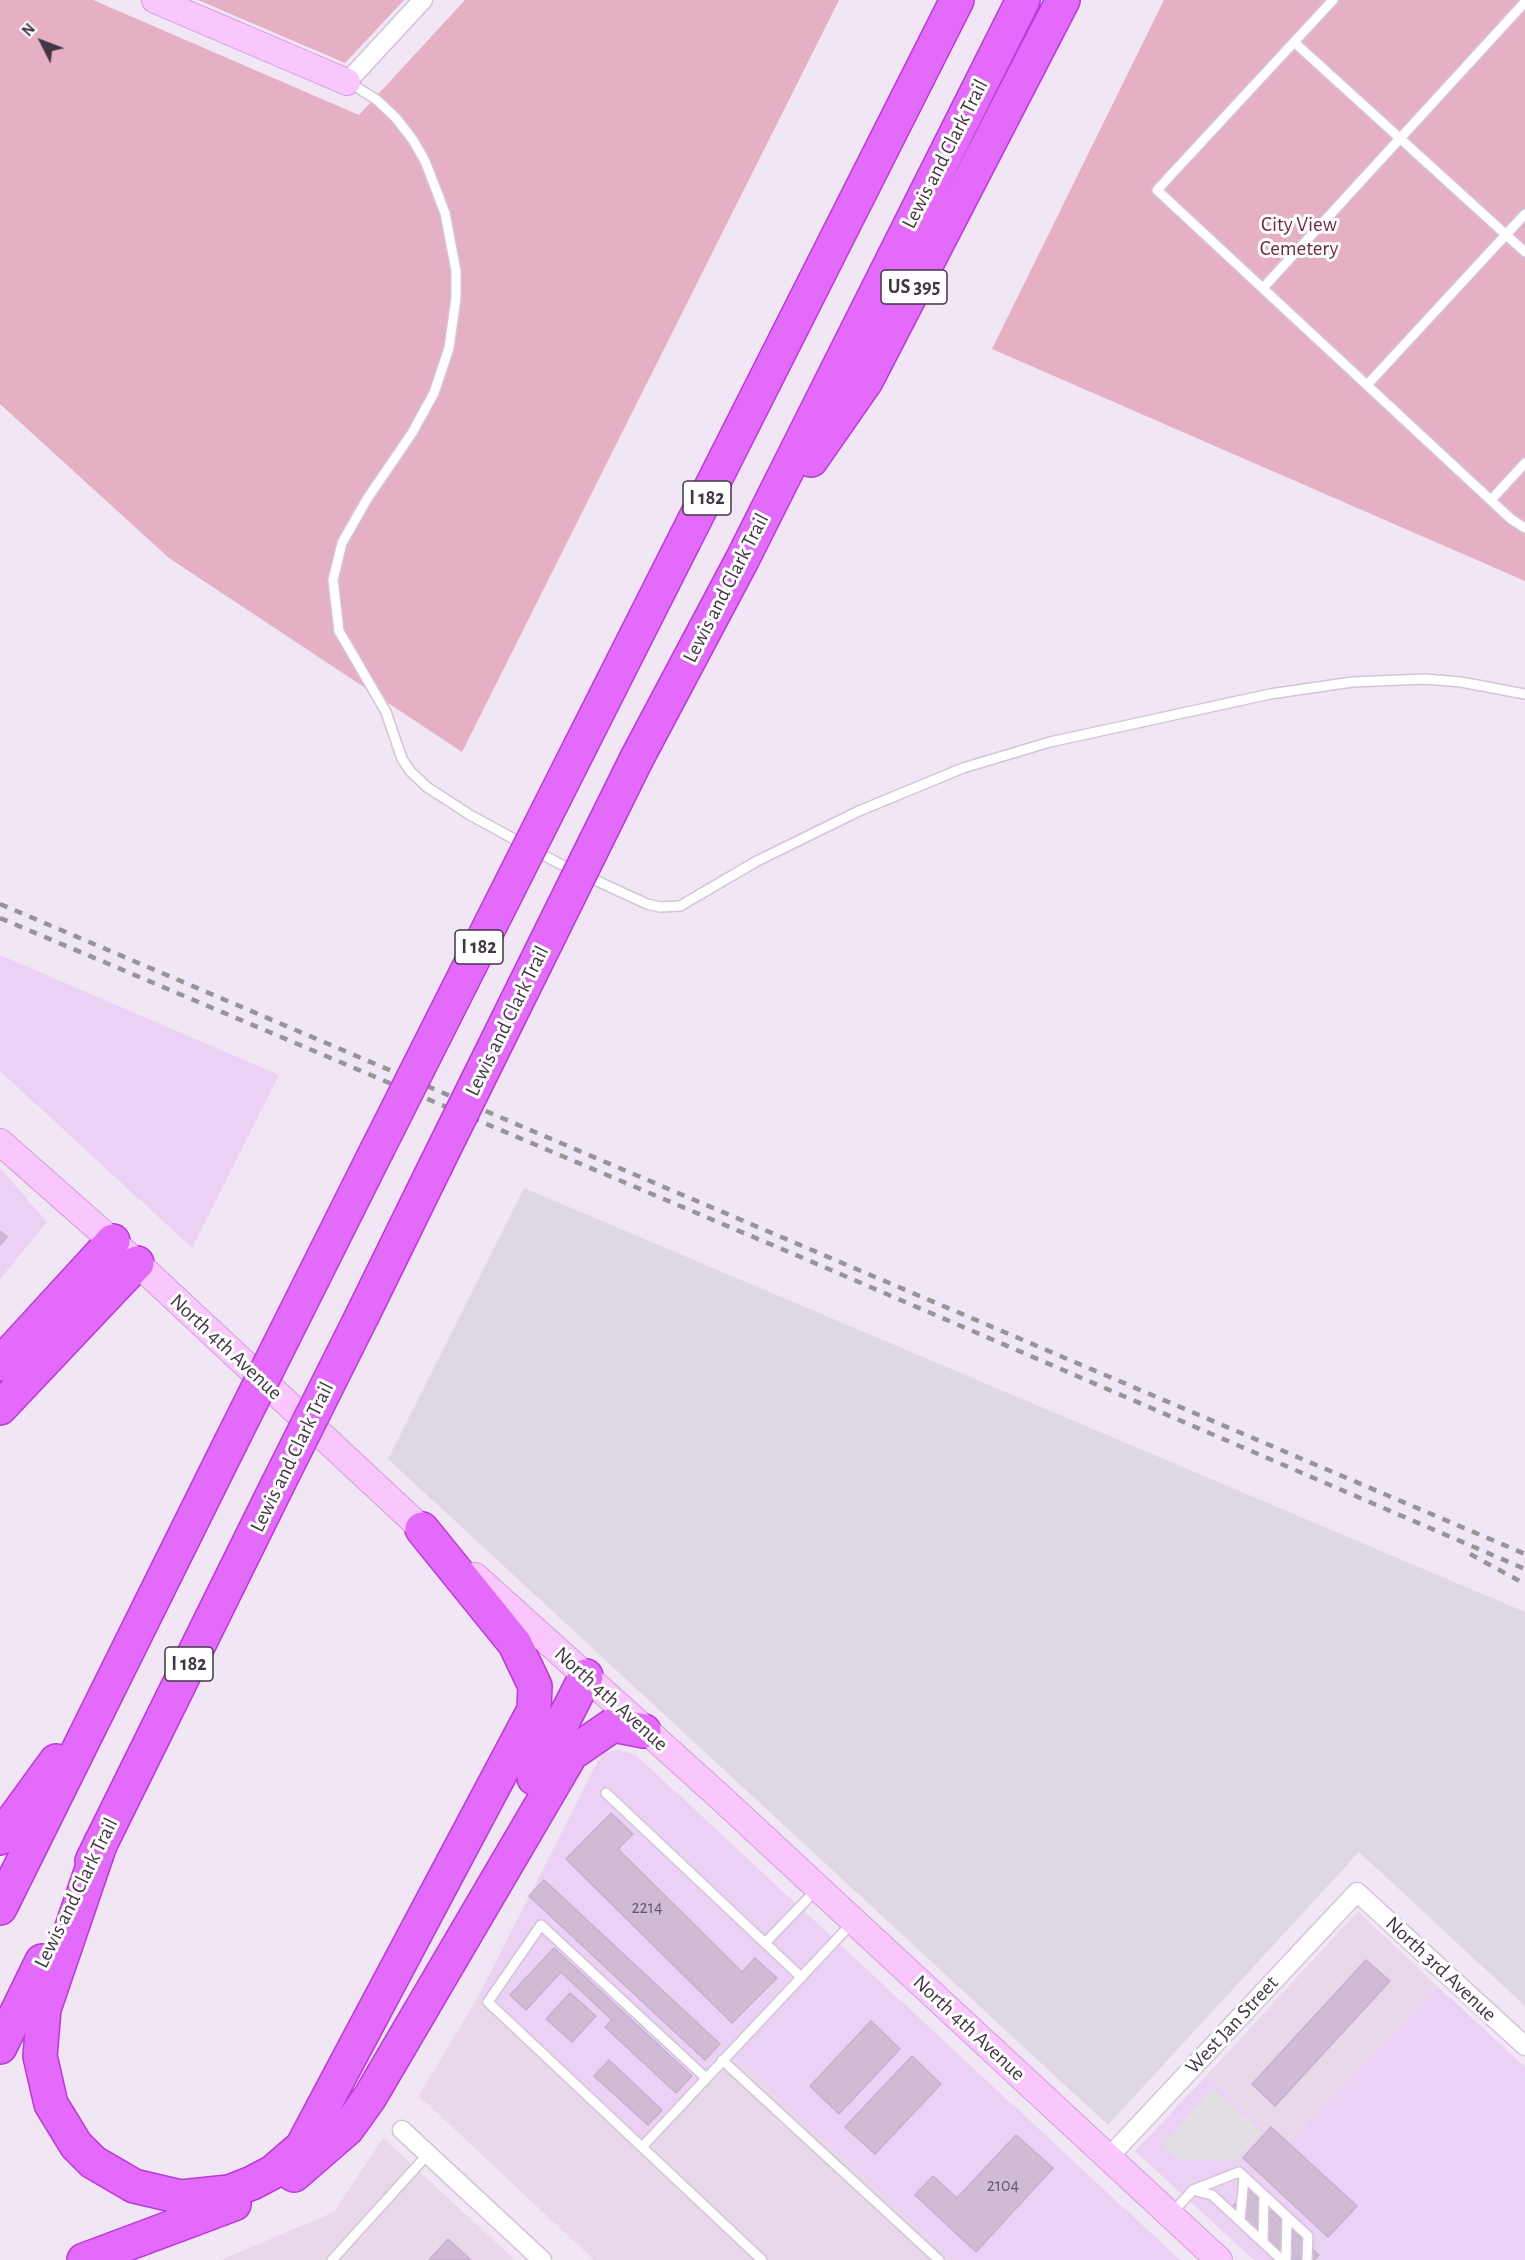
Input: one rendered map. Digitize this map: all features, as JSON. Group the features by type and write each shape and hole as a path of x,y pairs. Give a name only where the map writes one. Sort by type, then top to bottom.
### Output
{"highway":[{"path":"832,253 942,0"},
{"name":"I 182","path":"0,1908 376,1152 832,253 957,0"},
{"name":"Lewis and Clark Trail","path":"0,2048 637,758 742,560 1023,0"},
{"name":"US 395","path":"742,560 866,381 1063,0"},
{"path":"0,1364 113,1241"},
{"path":"0,1408 137,1263"},
{"path":"101,1842 44,2009 40,2056 51,2104 76,2145 113,2175 134,2186 181,2197 229,2192 273,2172 302,2147 534,1710 535,1686 515,1644 422,1529"},
{"path":"534,1710 586,1676"},
{"path":"370,2097 586,1676"},
{"path":"0,1838 115,1679"},
{"path":"84,2260 271,2190 292,2177 347,2129 370,2097 571,1754 613,1725 644,1731"}],"main road":[{"path":"155,0 347,82"},
{"name":"North 4th Avenue","path":"0,1142 137,1263 422,1529 854,1921 1219,2260"}],"street":[{"path":"347,82 423,0"},
{"name":"North 3rd Avenue","path":"1357,1892 1525,2046"},
{"name":"West Jan Street","path":"1108,2158 1357,1892"},
{"path":"402,2130 542,2260"}],"lane":[{"path":"1332,0 1157,190 1491,500 1525,528"},
{"path":"1263,288 1525,2"},
{"path":"1294,42 1525,252"},
{"path":"347,82 377,100 396,118 425,161 445,213 456,271 456,298 449,348 434,393 412,433 367,499 342,543 333,580 339,631 386,712 402,759 411,772 427,787 470,815 558,863 647,904 660,907 680,906 757,861 859,811 963,768 1050,742 1270,694 1352,682 1425,679 1461,682 1525,693"},
{"path":"1367,385 1525,214"},
{"path":"1491,500 1525,463"},
{"path":"606,1793 801,1977"},
{"path":"765,1943 818,1888"},
{"path":"642,2147 854,1921"},
{"path":"705,2078 541,1925 488,2002 762,2260"},
{"path":"722,2060 939,2260"},
{"path":"332,2260 428,2154"},
{"path":"1170,2215 1193,2190 1239,2172 1308,2236 1307,2260"},
{"path":"1240,2221 1244,2177"},
{"path":"1193,2190 1212,2195 1284,2260"},
{"path":"1263,2242 1264,2195"},
{"path":"1284,2260 1287,2216"}],"shaded area":[{"path":"0,955 279,1075 192,1248 0,1071"},
{"path":"0,1168 47,1222 0,1279"},
{"path":"524,1188 1525,1612 1525,2006 1359,1852 1108,2125 388,1459"},
{"path":"619,1750 636,1755 1180,2260 953,2260 729,2053 645,2145 479,1995 602,1753"},
{"path":"1358,1911 1438,1987 1284,2148 1207,2075"},
{"path":"1438,1987 1525,2067 1525,2260 1254,2260 1135,2151 1207,2075 1284,2148"},
{"path":"479,1995 645,2145 729,2053 953,2260 594,2260 419,2096"},
{"path":"1213,2087 1262,2132 1237,2160 1178,2160 1162,2145"},
{"path":"383,2138 515,2260 221,2260 334,2212"}],"green space":[{"path":"0,0 93,0 359,115 465,0 839,0 462,752 169,558 0,404"},
{"path":"198,0 404,0 345,63"},
{"name":"City View Cemetery","path":"1164,0 1525,0 1525,581 992,349"}],"building":[{"path":"0,1231 7,1237 0,1245"},
{"path":"611,1813 633,1834 618,1849 742,1972 755,1958 777,1978 732,2023 566,1859"},
{"path":"544,1880 720,2044 705,2060 529,1896"},
{"path":"554,1948 692,2076 676,2093 605,2027 612,2020 561,1972 526,2010 510,1995"},
{"path":"1366,1960 1390,1981 1275,2106 1252,2084"},
{"path":"570,1993 596,2016 572,2042 546,2019"},
{"path":"871,2021 900,2049 839,2114 810,2086"},
{"path":"912,2056 941,2084 875,2154 845,2127"},
{"path":"609,2060 662,2110 648,2125 594,2076"},
{"path":"1271,2127 1357,2206 1328,2237 1243,2158"},
{"path":"1016,2135 1053,2168 976,2252 915,2195 933,2176 957,2198"},
{"path":"1248,2190 1319,2255 1314,2260 1288,2260 1231,2208"},
{"path":"448,2239 471,2260 429,2260"}],"railway":[{"path":"0,904 1525,1554"},
{"path":"0,918 810,1261 1525,1569"},
{"path":"1470,1554 1525,1584"}]}
